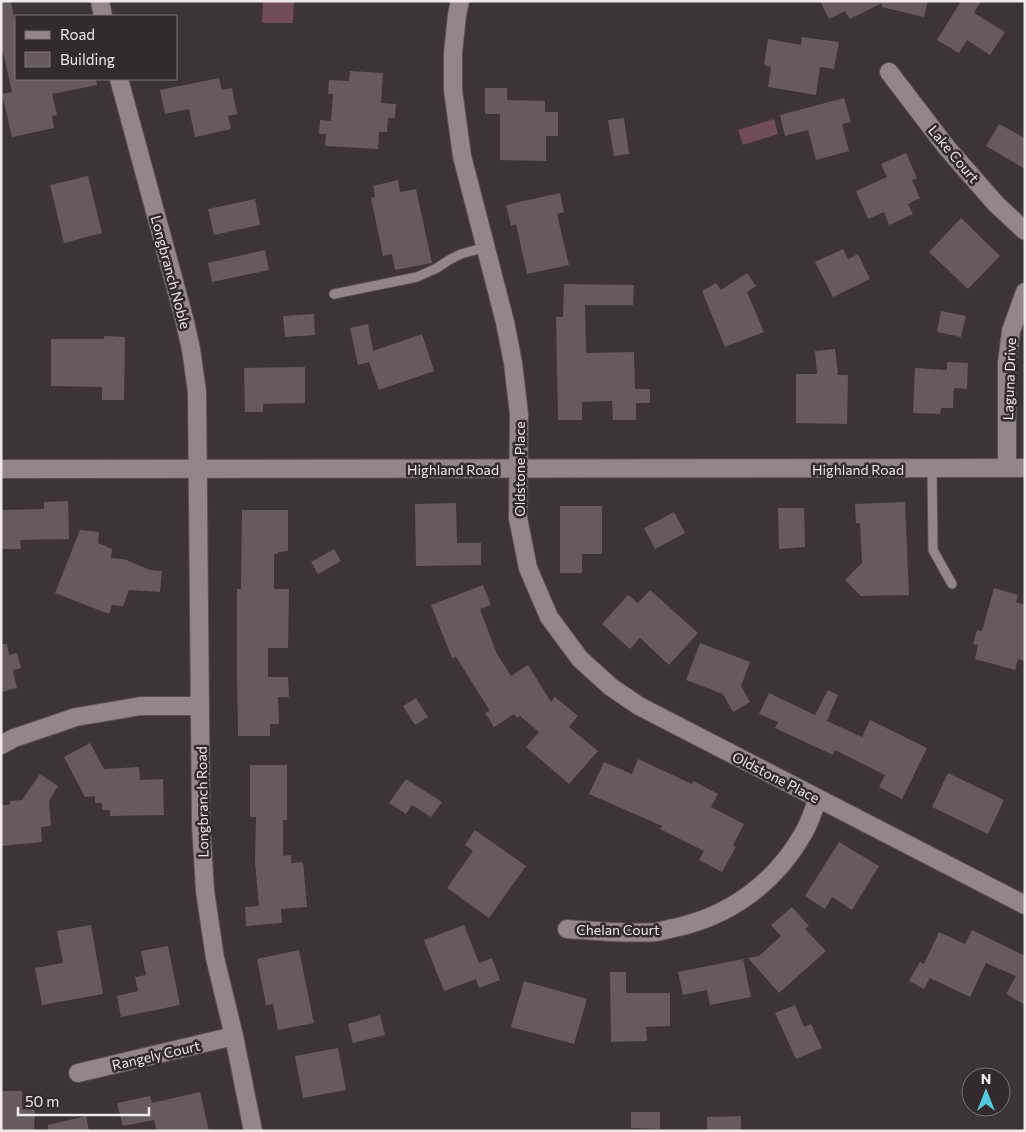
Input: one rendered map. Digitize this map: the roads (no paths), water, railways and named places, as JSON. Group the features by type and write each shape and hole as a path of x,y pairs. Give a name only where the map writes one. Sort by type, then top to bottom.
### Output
{"street":[{"path":"100,1 102,15"},
{"name":"Oldstone Place","path":"460,1 453,53 453,90 462,156 514,363 519,414 518,518 528,568 549,617 580,659 611,687 639,706 1025,905"},
{"name":"Lake Court","path":"889,72 947,148 996,204 1025,230"},
{"name":"Longbranch Noble","path":"119,80 191,349 197,392 198,469"},
{"name":"Laguna Drive","path":"1007,468 1007,363 1011,331 1025,292"},
{"name":"Highland Road","path":"1,469 1025,468"},
{"name":"Longbranch Road","path":"198,469 201,824 205,892 215,958 234,1036 253,1131"},
{"path":"1,745 14,738 76,717 140,706 200,706"},
{"name":"Chelan Court","path":"567,929 656,932 693,924 727,910 757,889 783,863 804,833 818,798"},
{"name":"Rangely Court","path":"78,1073 234,1036"}],"lane":[{"path":"334,294 417,276 437,268 461,254 486,247"},
{"path":"932,468 933,550 952,584"}]}
